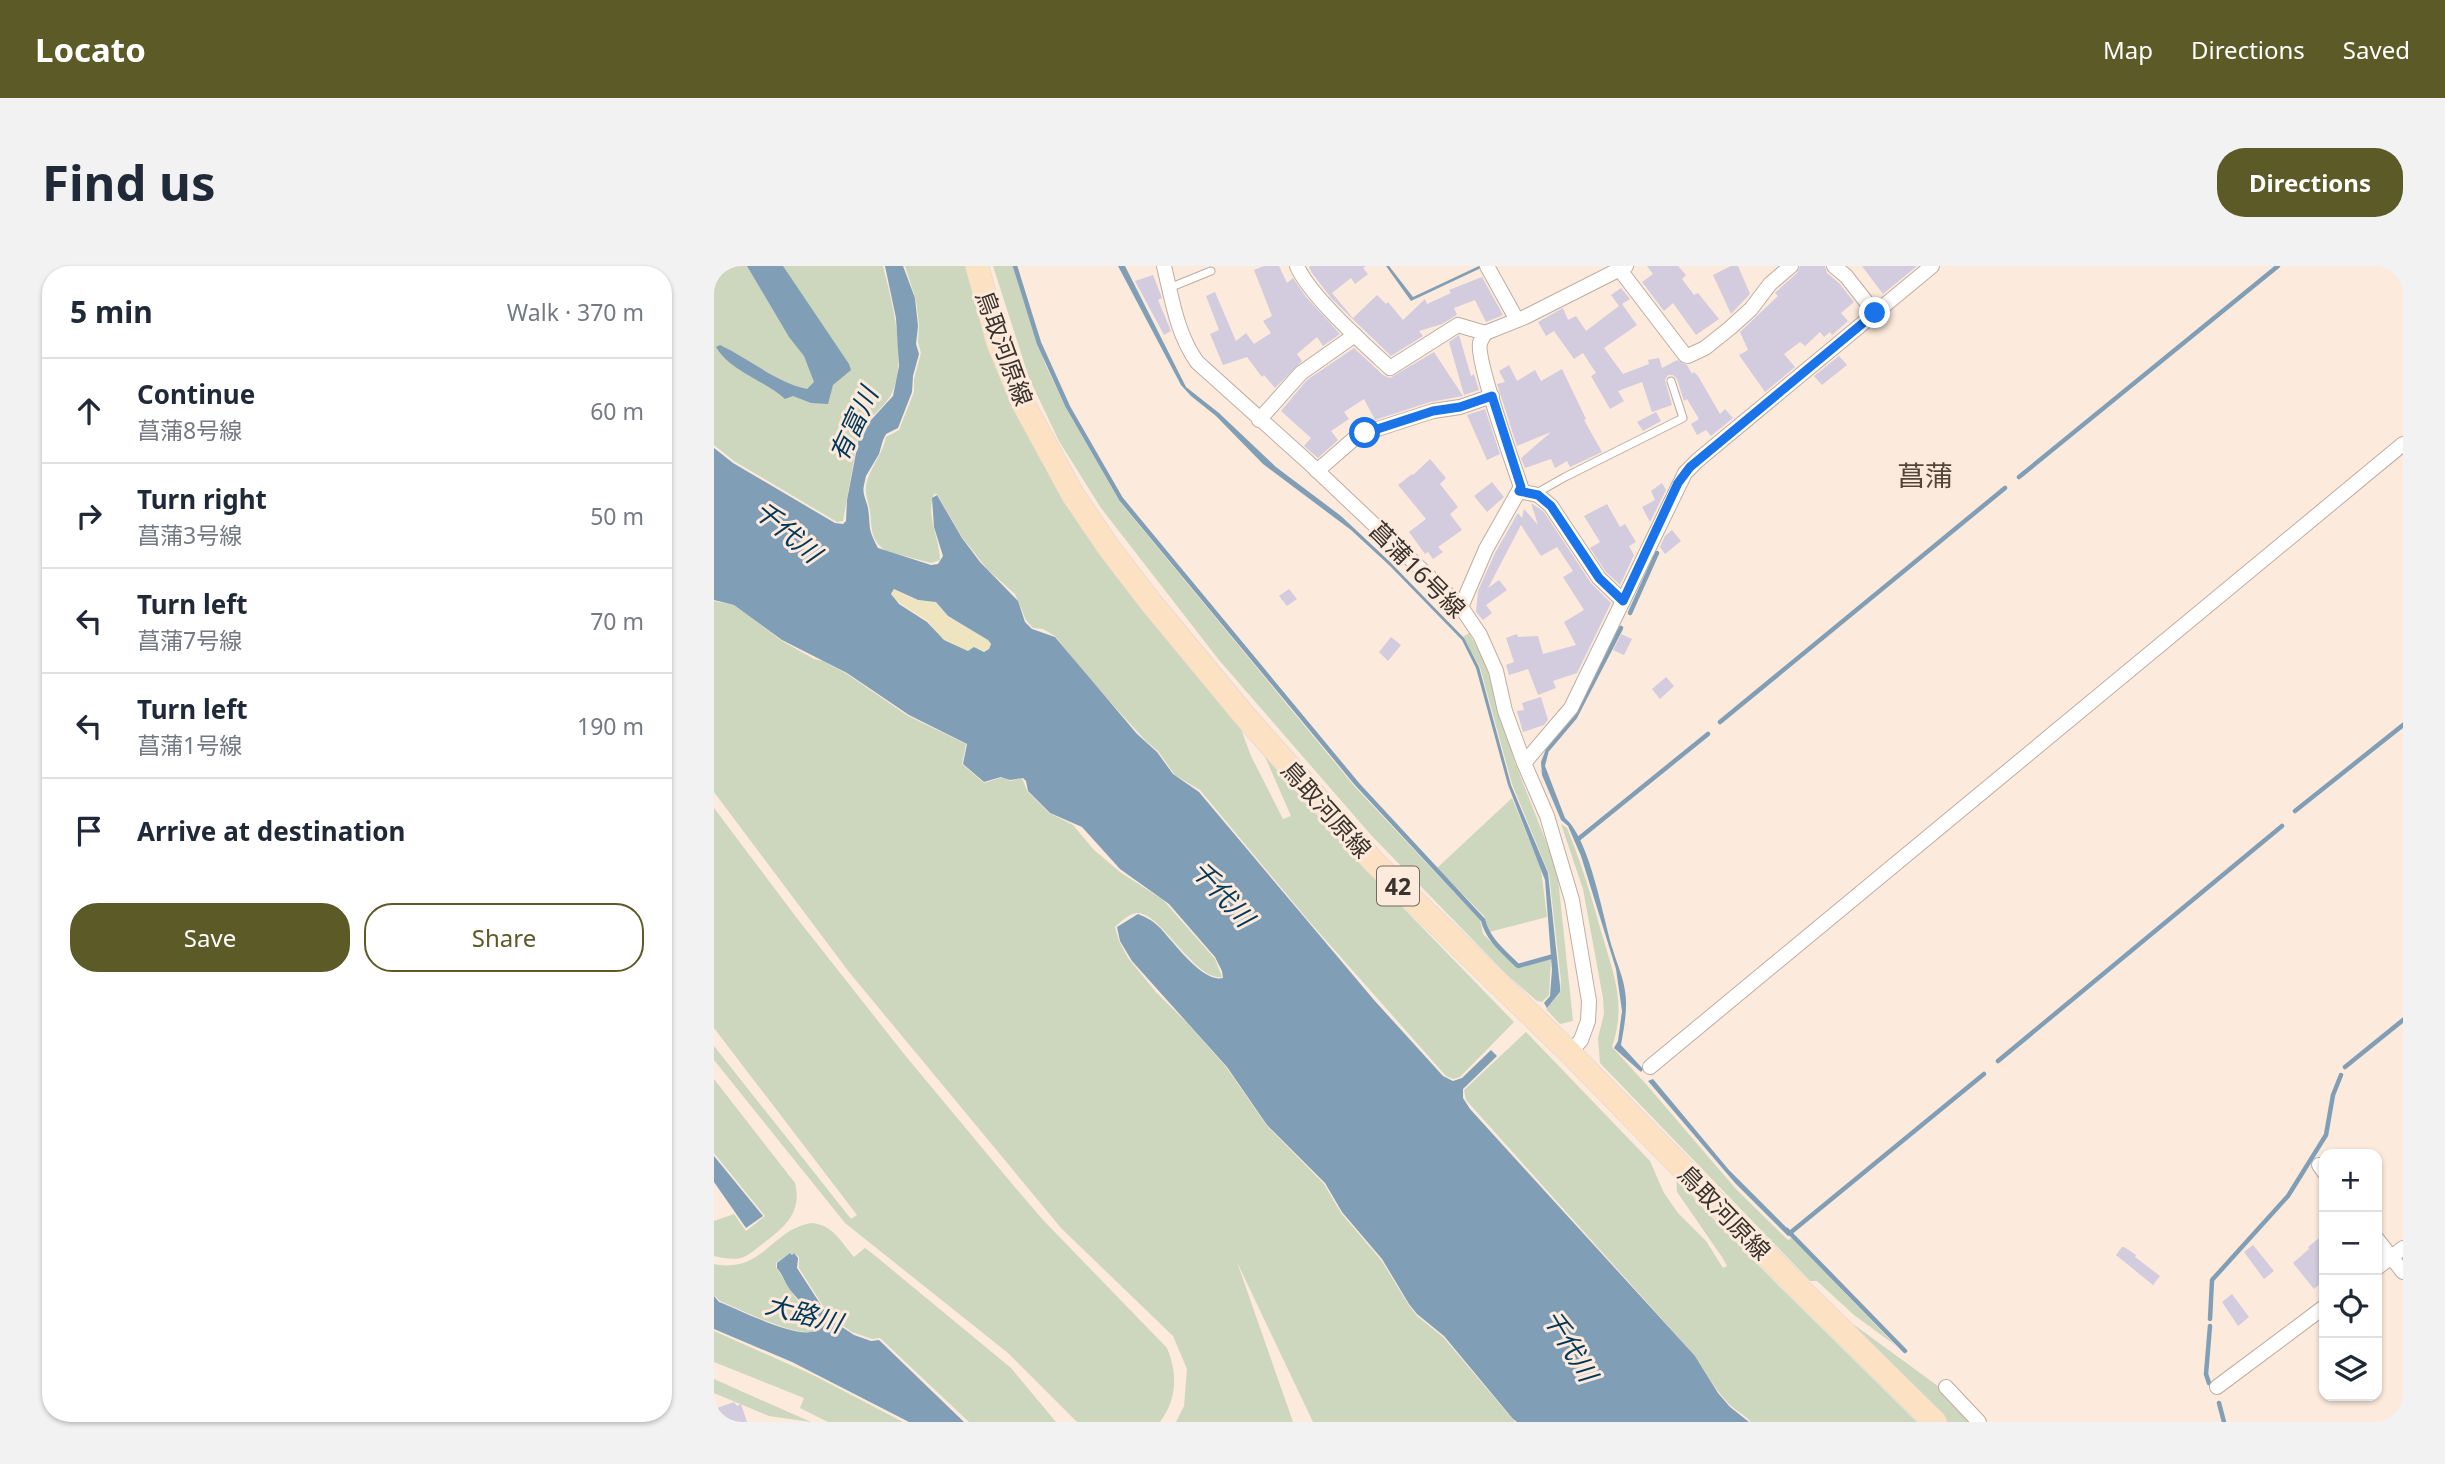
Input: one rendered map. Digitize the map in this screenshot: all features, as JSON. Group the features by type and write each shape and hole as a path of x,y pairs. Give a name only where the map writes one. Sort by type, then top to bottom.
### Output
{"main road":[{"name":"鳥取河原線","path":"977,266 998,344 1023,403 1073,495 1109,548 1243,714 1341,826 1411,898 1570,1053 1798,1287 1935,1422"}],"street":[{"name":"菖蒲16号線","path":"1164,266 1180,332 1187,348 1211,376 1317,471 1461,607 1489,653 1524,763 1547,816 1572,900 1589,1001 1588,1021 1581,1040 1570,1053"},
{"path":"1297,266 1308,285 1390,368 1458,325 1485,333 1623,268 1688,356 1705,348 1730,328 1751,309 1770,284 1791,266"},
{"path":"1487,266 1517,320"},
{"path":"1834,266 1846,276 1875,313"},
{"path":"1524,763 1571,708 1678,483 1690,467 1932,266"},
{"path":"1461,607 1486,549 1521,487 1480,354 1480,343 1485,333"},
{"path":"1259,420 1301,373 1355,335"},
{"path":"1317,471 1356,437 1365,433 1433,411 1460,407 1492,396"},
{"path":"1650,1068 2403,444"},
{"path":"1519,491 1535,494 1551,506 1599,578 1623,601"},
{"path":"2382,1242 2397,1253 2403,1272"},
{"path":"2382,1264 2397,1253"},
{"path":"2217,1387 2319,1311"},
{"path":"1946,1387 1979,1422"}],"lane":[{"path":"1170,288 1211,271"},
{"path":"1535,494 1683,418 1671,381"}],"green space":[{"path":"714,266 883,266 897,331 896,381 888,400 859,431 843,521 837,522 734,461 714,445"},
{"path":"905,266 968,266 1011,395 1238,721 1251,756 1283,819 1291,816 1263,752 1378,882 1514,1022 1460,1077 1453,1079 1446,1076 1308,920 1200,790 1175,775 1158,751 1092,682 1055,636 1043,629 1033,628 1026,620 1015,594 988,570 962,537 937,494 934,494 931,510 940,560 931,563 886,551 874,538 867,483 886,437 899,430 914,392 914,379 921,353 916,300"},
{"path":"993,266 1013,266 1046,366 1067,410 1120,502 1355,787 1480,920 1483,934 1517,967 1551,958 1549,995 1542,1002 1537,1001 1505,973 1371,835 1219,660 1101,508 1059,441 1029,378"},
{"path":"714,601 734,605 782,641 847,674 908,716 966,744 962,764 984,783 1003,777 1010,781 1022,778 1027,791 1049,813 1073,825 1094,850 1120,872 1163,900 1215,959 1222,977 1201,969 1157,924 1138,913 1129,916 1115,927 1128,958 1226,1067 1267,1126 1324,1184 1341,1213 1381,1260 1417,1316 1443,1337 1515,1422 1313,1422 1237,1262 1293,1422 1176,1422 1184,1406 1187,1369 1173,1336 1061,1228 849,972 714,792"},
{"path":"1469,633 1485,663 1515,763 1557,869 1573,1021 1560,1024 1546,1009 1560,993 1561,981 1549,874 1512,784 1480,667 1463,637"},
{"path":"1512,798 1541,869 1547,917 1489,932 1484,916 1437,868"},
{"path":"714,808 904,1054 1013,1185 1044,1221 1167,1348 1173,1367 1174,1386 1170,1404 1160,1422 1077,1422 1008,1353 845,1223 714,1060 714,1046 851,1219 857,1215 714,1028"},
{"path":"1561,824 1567,828 1581,866 1617,988 1618,1016 1612,1047 1736,1189 1788,1240 1792,1238 1895,1345 1854,1315 1817,1281 1810,1281 1600,1063 1598,1038 1604,1014 1603,998 1583,889"},
{"path":"1526,1032 1650,1161 1664,1193 1678,1213 1706,1241 1723,1268 1727,1266 1722,1257 1677,1192 1676,1176 1697,1202 1779,1286 1917,1422 1751,1422 1729,1404 1695,1356 1466,1100 1464,1090"},
{"path":"714,1079 795,1183 797,1193 794,1210 786,1224 754,1251 738,1259 714,1256 714,1221 734,1214 746,1231 765,1216 714,1153"},
{"path":"812,1223 831,1231 854,1257 865,1248 873,1254 1011,1368 1056,1422 969,1422 880,1338 872,1339 852,1332 830,1317 799,1268 799,1257 794,1253 776,1263 776,1267 794,1296 813,1319 813,1332 793,1330 766,1321 720,1301 714,1295 714,1264 744,1263 786,1233"},
{"path":"1853,1324 1946,1392 1976,1422 1948,1422"},
{"path":"714,1331 813,1375 903,1422 828,1422 800,1408 804,1398 714,1362"},
{"path":"714,1379 811,1422 769,1416 714,1393"}],"sand":[{"path":"894,589 918,601 935,601 948,617 988,640 989,649 984,651 974,647 968,651 946,640 937,634 928,621 895,600 892,594"}],"water":[{"path":"747,266 783,266 849,364 851,370 833,385 828,404 811,403 793,396 785,399 730,363 716,347 720,345 795,386 807,389 814,382 804,356 789,337"},
{"name":"千代川","path":"885,266 903,266 915,298 918,326 916,344 919,354 912,392 898,428 886,434 864,485 871,532 878,548 931,565 938,564 943,556 934,527 932,498 937,495 962,538 980,562 1018,601 1025,622 1032,629 1055,637 1137,734 1157,752 1173,774 1199,792 1374,1000 1443,1076 1453,1081 1462,1078 1491,1050 1497,1056 1463,1089 1463,1098 1470,1109 1695,1356 1730,1407 1749,1422 1517,1422 1513,1419 1444,1336 1417,1314 1382,1259 1342,1212 1325,1183 1267,1125 1227,1067 1132,961 1120,941 1117,927 1138,914 1156,924 1196,967 1214,978 1223,978 1215,957 1169,904 1120,869 1082,827 1050,813 1028,791 1023,778 1010,780 1001,777 984,782 963,764 967,744 909,715 847,673 782,640 734,605 714,600 714,448 733,463 835,523 843,524 846,521 847,500 860,432 893,396 899,366 896,318","holes":["894,589 918,600 936,602 948,616 988,640 991,644 989,649 984,652 974,647 968,651 944,640 927,622 899,604 891,594"]},
{"path":"1118,266 1125,266 1186,387 1219,413 1276,467 1341,516 1464,638 1479,667 1511,785 1548,873 1560,992 1547,1008 1544,1003 1550,996 1552,970 1545,880 1508,785 1476,668 1462,640 1351,530 1263,464 1216,416 1191,396 1181,385"},
{"path":"1386,266 1389,266 1413,297 1479,266 1481,268 1411,301"},
{"path":"1550,746 1545,766 1565,818 1574,828 1589,861 1623,980 1626,1004 1621,1045 1643,1069 1641,1072 1614,1048 1618,1041 1622,1011 1616,969 1581,856 1568,826 1561,820 1542,775 1541,762"},
{"path":"1653,1079 1729,1170 1793,1234 1788,1236 1735,1183 1648,1081"},
{"path":"714,1156 763,1216 746,1228 714,1182"},
{"path":"794,1253 798,1258 797,1268 830,1319 854,1335 871,1341 879,1340 964,1422 909,1422 792,1362 714,1329 714,1296 719,1302 782,1327 795,1331 815,1331 810,1314 777,1268 777,1263"}],"building":[{"path":"1264,266 1279,266 1287,283 1293,278 1306,297 1340,334 1323,346 1317,337 1297,354 1302,361 1275,388 1264,375 1262,377 1247,357 1223,365 1210,334 1219,330 1206,296 1215,292 1236,341 1246,333 1254,344 1271,333 1263,321 1272,316 1254,270"},
{"path":"1366,266 1363,268 1368,274 1355,284 1351,278 1332,293 1353,318 1377,295 1386,304 1388,302 1403,320 1425,299 1427,304 1451,293 1449,290 1482,277 1503,315 1486,322 1475,300 1454,308 1457,315 1442,324 1419,331 1423,336 1391,356 1332,299 1312,273 1309,267"},
{"path":"1647,266 1678,266 1686,275 1682,279 1694,295 1698,293 1719,319 1696,335 1673,303 1664,311 1642,282 1653,274"},
{"path":"1731,266 1738,266 1750,294 1731,314 1713,275"},
{"path":"1800,266 1825,266 1827,273 1854,302 1841,313 1848,321 1832,335 1830,332 1824,337 1820,332 1805,346 1800,342 1784,354 1795,367 1765,392 1739,355 1748,350 1740,332 1778,296 1775,293 1797,273"},
{"path":"1862,266 1917,266 1883,294"},
{"path":"1153,275 1162,298 1158,300 1171,331 1164,335 1135,281"},
{"path":"1621,288 1630,299 1622,304 1637,325 1604,348 1623,374 1649,364 1648,360 1659,358 1662,368 1677,360 1687,365 1692,374 1694,372 1698,376 1720,414 1725,409 1733,418 1711,436 1706,430 1697,435 1691,424 1699,419 1687,399 1684,401 1677,379 1673,375 1668,375 1665,380 1672,405 1652,412 1642,382 1618,391 1624,401 1610,409 1591,376 1596,373 1583,353 1574,359 1554,331 1546,336 1538,322 1563,308 1568,320 1576,316 1586,331 1619,306 1611,295"},
{"path":"1459,335 1471,376 1474,374 1479,390 1464,395 1449,342"},
{"path":"1354,348 1383,375 1390,378 1434,352 1463,396 1430,402 1375,420 1364,399 1344,412 1349,419 1331,431 1338,440 1318,458 1304,446 1311,438 1281,411 1307,380"},
{"path":"1839,356 1847,365 1822,385 1814,376"},
{"path":"1509,365 1517,381 1535,370 1541,381 1562,369 1586,419 1584,420 1602,452 1570,467 1567,461 1555,468 1551,459 1525,468 1521,458 1551,432 1517,446 1497,384 1505,382 1499,371"},
{"path":"1485,409 1500,454 1487,460 1467,415"},
{"path":"1656,412 1661,421 1643,431 1637,422"},
{"path":"1430,459 1446,478 1440,484 1458,507 1450,514 1462,530 1438,547 1443,552 1433,559 1428,552 1425,554 1409,532 1426,519 1398,485"},
{"path":"1492,482 1504,497 1487,512 1474,496"},
{"path":"1662,483 1666,490 1650,522 1642,507 1655,500 1651,491"},
{"path":"1531,503 1544,512 1591,583 1611,603 1577,673 1553,681 1556,688 1538,695 1528,669 1509,675 1506,665 1514,662 1506,638 1517,634 1518,637 1538,636 1543,654 1576,645 1564,622 1584,610 1563,577 1573,571 1557,547 1541,556 1521,525 1488,588 1499,580 1507,590 1486,605 1492,613 1483,620 1476,612 1478,591 1495,553 1518,513 1522,518 1524,509 1538,525"},
{"path":"1607,504 1620,527 1625,524 1636,542 1629,546 1634,555 1620,585 1606,572 1590,548 1600,542 1584,516"},
{"path":"1672,530 1681,541 1665,554 1660,547 1665,536"},
{"path":"1289,589 1297,599 1287,606 1279,596"},
{"path":"1621,634 1632,639 1624,655 1613,650"},
{"path":"1391,637 1401,645 1388,661 1379,652"},
{"path":"1666,677 1674,686 1660,699 1652,689"},
{"path":"1541,697 1548,720 1544,725 1523,732 1517,711 1524,710 1522,703"},
{"path":"2319,1238 2319,1284 2314,1289 2293,1263"},
{"path":"2253,1245 2274,1271 2264,1279 2244,1252"},
{"path":"2122,1247 2136,1255 2135,1257 2160,1276 2153,1285 2116,1255"},
{"path":"2232,1294 2249,1317 2238,1326 2222,1302"},
{"path":"734,1402 737,1406 741,1404 747,1422 714,1422 714,1409"}],"waterway":[{"path":"1015,266 1039,343 1068,407 1121,499 1357,784 1483,920 1489,934 1502,951 1518,966 1554,956"},
{"path":"2019,477 2278,266"},
{"path":"1720,722 2005,488"},
{"path":"1630,613 1657,553"},
{"path":"1548,749 1575,717 1621,628"},
{"path":"2295,811 2403,725"},
{"path":"1577,840 1708,734"},
{"path":"1998,1061 2282,826"},
{"path":"2345,1067 2403,1020"},
{"path":"1790,1233 1984,1074"},
{"path":"2210,1319 2212,1280 2288,1196 2326,1135 2333,1095 2341,1075"},
{"path":"1787,1230 1905,1351"},
{"path":"2209,1383 2206,1374 2210,1326"},
{"path":"2219,1403 2224,1422"}],"district":[{"name":"菖蒲","path":"1925,475"}],"route":[{"path":"1365,433 1433,411 1460,407 1492,396 1521,487 1519,491 1538,495 1551,506 1599,578 1623,601 1678,483 1690,467 1875,313"}],"water label":[{"name":"有富川","path":"853,424"},
{"name":"大路川","path":"804,1313"}]}
